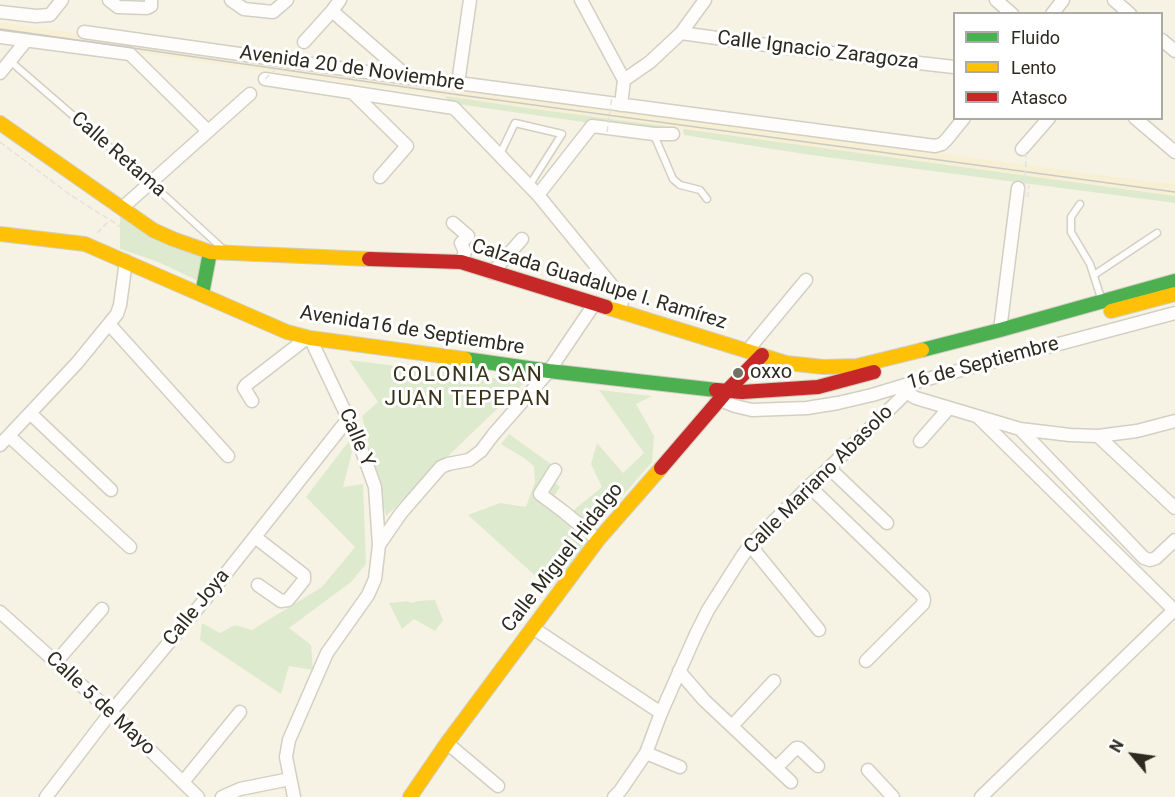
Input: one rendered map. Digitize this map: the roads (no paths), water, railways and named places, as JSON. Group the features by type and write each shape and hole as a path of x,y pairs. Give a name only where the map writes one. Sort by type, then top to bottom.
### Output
{"main road":[{"name":"Calzada Guadalupe I. Ramírez","path":"0,123 153,230 210,252 461,262 786,363 824,367 857,366 1000,330 1175,281"},
{"name":"Avenida16 de Septiembre","path":"2,237 85,244 287,332 308,338 724,396"},
{"path":"202,294 210,252"},
{"path":"724,396 742,392 818,387 1175,294"},
{"name":"Calle Miguel Hidalgo","path":"410,797 447,743 598,540 762,356"}],"street":[{"path":"0,12 36,16 50,15 62,0"},
{"path":"109,0 118,6 147,8 151,6 151,0"},
{"path":"231,0 244,9 273,12 286,0"},
{"path":"304,42 340,0"},
{"path":"458,83 470,0"},
{"path":"580,0 624,80"},
{"path":"616,100 624,80 650,62 681,33 705,0"},
{"path":"996,0 1010,12"},
{"path":"1054,12 1063,0"},
{"path":"1114,0 1128,12"},
{"path":"332,11 409,78"},
{"name":"Avenida 20 de Noviembre","path":"84,32 409,78 616,100 935,146 942,144 962,120"},
{"name":"Calle Ignacio Zaragoza","path":"681,33 953,67"},
{"path":"0,37 130,54 208,131"},
{"path":"0,73 26,41"},
{"path":"1163,42 1175,51"},
{"path":"265,79 454,108 533,188 619,294 622,301 620,311"},
{"path":"352,92 407,146 380,177"},
{"path":"122,208 250,93"},
{"path":"1024,150 1047,120"},
{"path":"1137,120 1175,152"},
{"path":"533,188 592,126 654,134 673,134"},
{"path":"1000,330 1023,187"},
{"path":"453,223 468,236 461,243 465,252 461,262"},
{"path":"492,273 522,239"},
{"path":"126,261 117,314 77,363 4,441 130,548"},
{"path":"747,351 806,280"},
{"path":"379,545 401,513 441,466 469,460 481,451 492,435 549,371 595,303"},
{"name":"16 de Septiembre","path":"724,396 735,406 752,410 807,408 905,389 1175,313"},
{"path":"109,324 228,456"},
{"path":"252,401 244,388 246,385 308,338"},
{"name":"Calle Y","path":"294,797 286,758 289,740 327,653 368,595 375,579 379,545 375,487 357,437 308,338"},
{"path":"905,389 916,398 1020,429 1070,435 1098,436 1137,431 1175,421"},
{"name":"Calle Mariano Abasolo","path":"621,795 646,753 679,671 708,610 750,545 902,397 905,389"},
{"path":"920,441 948,408"},
{"path":"31,414 111,490"},
{"path":"977,416 1175,610 981,797"},
{"name":"Calle Joya","path":"46,797 111,712 212,591 348,419"},
{"path":"1020,429 1144,558 1150,560 1156,558 1175,540"},
{"path":"1098,436 1175,508"},
{"path":"829,468 887,523"},
{"path":"555,470 540,494 598,540"},
{"path":"809,486 923,596 923,604 866,661"},
{"path":"255,537 304,575 304,580 288,600 281,601 258,585"},
{"path":"750,545 819,630"},
{"path":"56,662 102,609"},
{"name":"Calle 5 de Mayo","path":"0,612 111,712 198,797"},
{"path":"532,628 661,713"},
{"path":"679,671 704,700 790,782"},
{"path":"732,726 774,681"},
{"path":"183,782 240,712"},
{"path":"447,743 498,786"},
{"path":"776,768 795,748 799,748 818,766"},
{"path":"646,753 680,767"},
{"path":"868,770 893,797"},
{"path":"222,797 240,789 290,779"}],"lane":[{"name":"Calle Retama","path":"9,61 151,183 226,252"},
{"path":"516,123 562,134 533,188 501,152 516,123"},
{"path":"654,134 674,179 680,185 700,190 707,200"},
{"path":"1080,204 1071,217 1071,232 1090,264 1102,302"},
{"path":"1094,275 1157,233"}],"tram line":[{"path":"0,29 460,95 1175,192"}],"place":[{"name":"oxxo","path":"738,373"}],"district":[{"name":"COLONIA SAN JUAN TEPEPAN","path":"468,388"}]}
